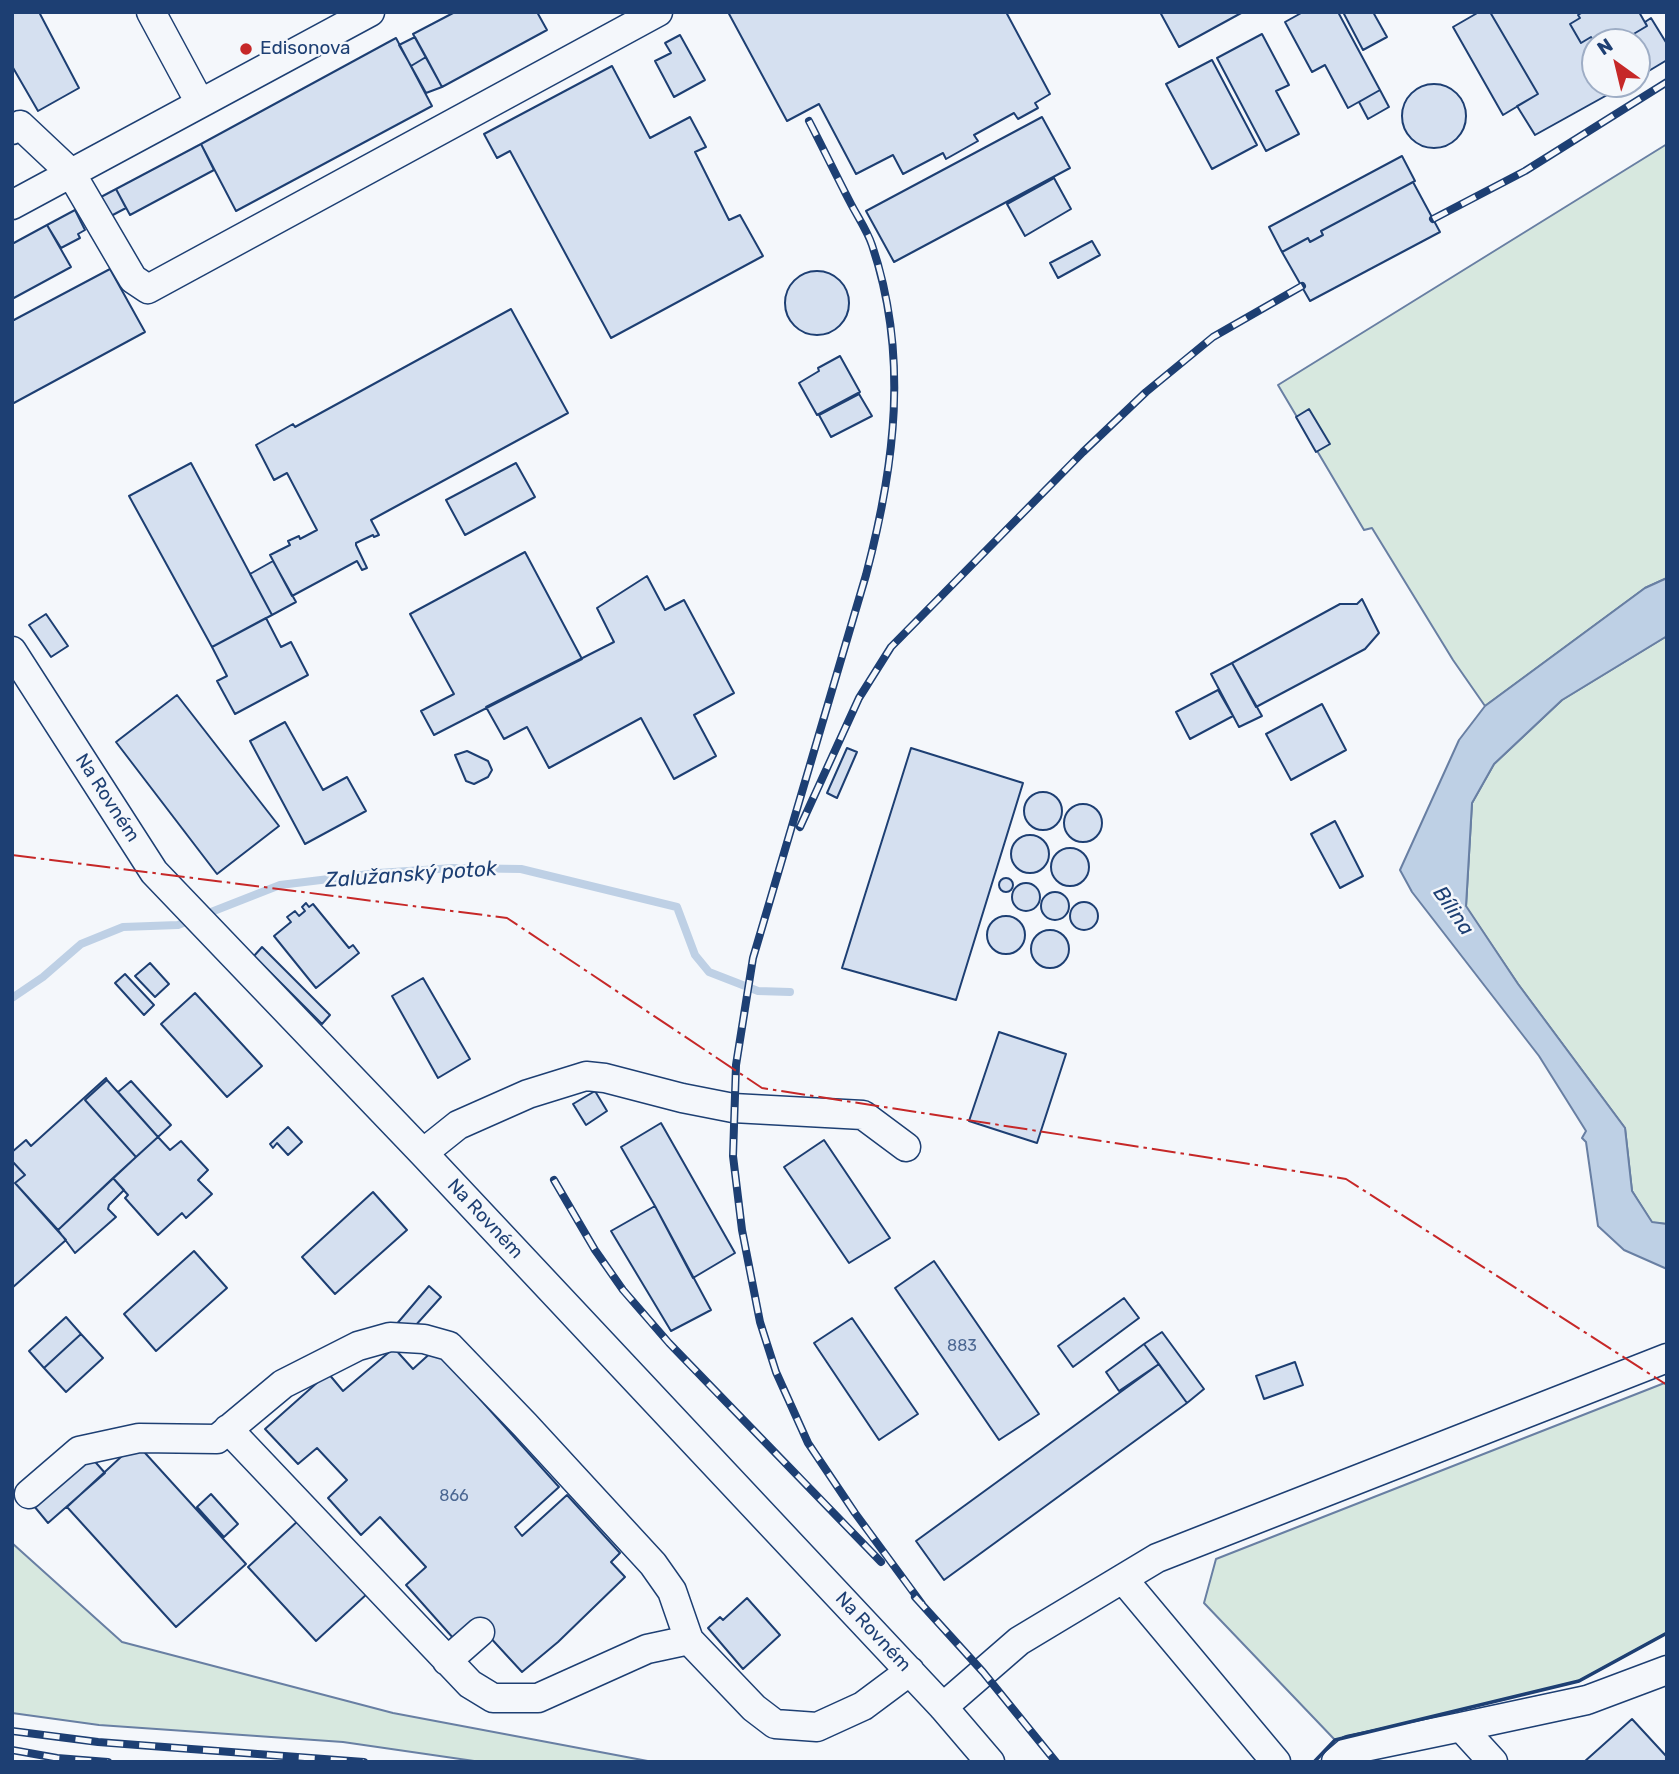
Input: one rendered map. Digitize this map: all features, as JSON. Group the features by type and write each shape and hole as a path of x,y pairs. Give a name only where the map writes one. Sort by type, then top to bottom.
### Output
{"street":[{"path":"151,12 200,103"},
{"path":"12,205 370,12"},
{"path":"12,130 20,125 71,173 133,279 148,289 657,12"},
{"name":"Na Rovném","path":"12,651 153,872 423,1153 910,1671 990,1762"},
{"path":"423,1153 458,1125 528,1094 586,1076 733,1108 863,1115 906,1147"},
{"path":"29,1494 79,1451 139,1438 217,1439 283,1384 358,1346 390,1337 424,1339 449,1346 653,1564 672,1591 689,1640 754,1709 775,1724 817,1727 863,1706 910,1671"},
{"path":"943,1707 1019,1641 1157,1558 1667,1358"},
{"path":"228,1429 470,1685 493,1698 538,1698 647,1650 689,1640"},
{"path":"1123,1579 1276,1762"},
{"path":"447,1661 480,1632"},
{"path":"1336,1762 1350,1751 1587,1700 1667,1670"},
{"path":"1461,1727 1493,1762"}],"shaded area":[{"path":"1667,144 1667,578 1645,588 1485,706 1453,660 1372,528 1364,530 1278,385"},
{"path":"1667,636 1667,1224 1652,1223 1632,1191 1625,1128 1518,984 1466,907 1472,803 1494,764 1562,700"},
{"path":"1667,1382 1667,1633 1579,1681 1335,1740 1204,1603 1216,1559"},
{"path":"12,1543 122,1642 393,1713 653,1762 481,1762 343,1742 99,1725 12,1713"}],"water":[{"name":"Bílina","path":"1667,578 1667,636 1562,700 1494,764 1472,803 1466,906 1518,984 1625,1128 1632,1191 1652,1222 1667,1224 1667,1269 1624,1250 1598,1226 1586,1142 1582,1138 1586,1131 1539,1056 1412,892 1400,870 1459,740 1485,706 1645,588"}],"building":[{"path":"12,12 39,12 79,88 38,111 12,66"},
{"path":"455,12 537,12 547,30 442,87 413,34"},
{"path":"728,12 1006,12 1050,94 1035,103 1038,108 1018,119 1014,113 974,135 978,141 946,159 943,153 903,174 893,155 856,174 819,104 787,121"},
{"path":"1160,12 1243,12 1179,47"},
{"path":"1303,12 1338,12 1380,90 1348,108 1325,65 1312,72 1285,22"},
{"path":"1343,12 1373,12 1387,37 1363,50"},
{"path":"1479,12 1490,12 1538,94 1503,115 1453,27"},
{"path":"1490,12 1583,12 1578,15 1580,18 1570,24 1581,43 1581,98 1602,98 1535,135 1517,106 1538,94"},
{"path":"1583,12 1639,12 1647,26 1581,28 1581,43 1570,24 1580,18 1578,15"},
{"path":"1651,18 1667,44 1667,60 1651,70 1651,28 1644,28 1647,26 1645,22"},
{"path":"1262,34 1289,85 1276,91 1299,134 1266,151 1217,58"},
{"path":"680,35 705,80 674,97 655,61 671,53 665,43"},
{"path":"415,37 426,57 411,66 399,45"},
{"path":"396,38 432,106 236,211 201,144"},
{"path":"426,57 442,87 426,93 411,66"},
{"path":"1212,60 1257,145 1212,169 1166,84"},
{"path":"612,66 650,138 690,117 706,147 695,152 729,220 740,215 763,256 611,338 510,151 497,158 484,134"},
{"path":"1434,84 1446,86 1457,93 1464,104 1464,128 1457,139 1446,146 1434,148 1422,146 1411,139 1404,128 1402,116 1404,104 1411,93 1422,86"},
{"path":"1380,90 1389,107 1368,119 1359,102"},
{"path":"1042,117 1070,168 894,262 866,211"},
{"path":"201,144 214,170 130,215 116,189"},
{"path":"1402,156 1415,181 1321,231 1323,235 1310,242 1308,238 1282,252 1269,227"},
{"path":"1054,178 1071,209 1025,236 1007,204"},
{"path":"1413,182 1440,232 1310,301 1282,252 1308,238 1310,242 1323,235 1321,231"},
{"path":"116,189 126,208 109,217 99,198"},
{"path":"75,210 85,230 78,234 80,238 61,248 47,225"},
{"path":"47,225 71,267 12,299 12,244"},
{"path":"1092,241 1100,255 1058,278 1050,263"},
{"path":"110,269 145,332 12,404 12,321"},
{"path":"817,271 835,277 843,285 849,303 843,321 835,329 817,335 799,329 791,321 785,303 791,285 799,277"},
{"path":"511,309 568,413 371,520 379,535 356,543 367,568 362,570 357,561 292,596 270,555 290,545 288,541 299,536 300,539 317,530 287,473 274,480 256,445 293,424 295,427"},
{"path":"840,356 860,392 817,415 799,383"},
{"path":"859,394 872,416 831,437 819,415"},
{"path":"1309,409 1330,444 1316,452 1296,417"},
{"path":"191,463 272,615 212,647 129,496"},
{"path":"516,463 535,497 465,535 446,500"},
{"path":"525,552 582,659 434,735 421,711 454,694 410,614"},
{"path":"273,561 296,602 272,615 250,574"},
{"path":"647,576 665,610 684,600 734,693 694,715 716,756 674,779 641,718 549,768 527,727 504,739 486,707 614,642 597,608"},
{"path":"1362,599 1379,633 1365,649 1256,707 1232,663 1340,604 1357,604"},
{"path":"46,614 68,646 51,657 29,625"},
{"path":"266,618 281,647 291,642 308,675 235,714 217,681 227,676 212,647"},
{"path":"1232,663 1262,716 1239,727 1211,674"},
{"path":"1218,690 1233,716 1190,739 1176,712"},
{"path":"177,695 279,826 217,874 116,742"},
{"path":"1322,704 1346,750 1291,780 1266,734"},
{"path":"285,722 323,790 347,777 366,811 305,844 250,741"},
{"path":"847,748 857,752 837,798 827,793"},
{"path":"911,748 1023,783 956,1000 842,968"},
{"path":"467,751 488,761 492,770 488,777 474,784 466,781 455,755"},
{"path":"1043,792 1056,798 1062,811 1056,824 1043,830 1030,824 1024,811 1030,798"},
{"path":"1083,804 1096,810 1102,823 1096,836 1083,842 1070,836 1064,823 1070,810"},
{"path":"1335,821 1363,876 1340,888 1311,834"},
{"path":"1030,835 1043,841 1049,854 1043,867 1030,873 1017,867 1011,854 1017,841"},
{"path":"1070,848 1083,854 1089,867 1083,880 1070,886 1057,880 1051,867 1057,854"},
{"path":"1003,878 1009,878 1013,885 1009,892 1003,892 999,888 999,882"},
{"path":"1026,883 1036,887 1040,897 1036,907 1026,911 1016,907 1012,897 1016,887"},
{"path":"1055,892 1065,896 1069,906 1065,916 1055,920 1045,916 1041,906 1045,896"},
{"path":"1084,902 1094,906 1098,916 1094,926 1084,930 1074,926 1070,916 1074,906"},
{"path":"306,903 309,907 313,904 349,948 353,945 359,953 316,988 274,936 291,922 287,917 295,911 299,916 305,911 302,907"},
{"path":"1006,916 1020,921 1025,935 1020,949 1006,954 992,949 987,935 992,921"},
{"path":"1050,930 1064,935 1069,949 1064,963 1050,968 1036,963 1031,949 1036,935"},
{"path":"262,947 330,1015 322,1024 254,956"},
{"path":"150,963 169,984 155,997 135,976"},
{"path":"125,974 154,1005 144,1015 115,983"},
{"path":"423,978 470,1059 438,1078 392,996"},
{"path":"195,993 262,1066 227,1097 161,1024"},
{"path":"999,1032 1066,1054 1037,1143 969,1121"},
{"path":"106,1078 107,1080 85,1100 136,1157 58,1230 15,1183 25,1175 12,1161 12,1152 26,1140 31,1146"},
{"path":"107,1080 158,1137 136,1157 85,1100"},
{"path":"131,1081 171,1125 158,1137 118,1092"},
{"path":"595,1091 607,1111 586,1125 573,1104"},
{"path":"661,1123 735,1253 693,1278 621,1147"},
{"path":"288,1127 302,1142 288,1155 277,1143 273,1148 270,1144"},
{"path":"158,1137 170,1150 181,1141 208,1170 198,1180 212,1194 186,1218 182,1213 158,1235 125,1198 128,1195 113,1178"},
{"path":"824,1140 890,1238 849,1263 784,1167"},
{"path":"12,1161 25,1175 15,1183 66,1240 12,1288"},
{"path":"113,1178 124,1190 109,1205 108,1209 116,1217 75,1253 58,1230"},
{"path":"373,1192 407,1230 335,1294 302,1257"},
{"path":"655,1206 711,1310 671,1331 611,1231"},
{"path":"194,1251 227,1288 156,1351 124,1314"},
{"path":"934,1261 1039,1414 999,1440 895,1288"},
{"path":"429,1286 441,1297 415,1326 395,1326"},
{"path":"1124,1298 1139,1318 1073,1367 1058,1346"},
{"path":"66,1317 81,1334 44,1368 29,1351"},
{"path":"852,1318 918,1414 879,1440 814,1343"},
{"path":"1162,1332 1204,1389 1187,1403 1144,1344"},
{"path":"81,1334 103,1358 66,1392 44,1368"},
{"path":"1144,1344 1159,1364 1119,1391 1106,1372"},
{"path":"394,1348 413,1369 435,1349 559,1487 515,1527 522,1536 567,1495 620,1553 611,1562 625,1577 558,1642 522,1672 475,1621 454,1639 406,1585 426,1567 380,1517 361,1535 328,1498 347,1480 317,1448 298,1464 265,1429 328,1373 343,1391"},
{"path":"1295,1362 1303,1385 1264,1399 1256,1376"},
{"path":"1159,1364 1187,1403 944,1580 916,1541"},
{"path":"136,1443 246,1564 176,1627 67,1507"},
{"path":"90,1456 105,1473 48,1523 34,1506"},
{"path":"211,1494 238,1524 224,1537 197,1507"},
{"path":"300,1519 368,1593 316,1641 248,1567"},
{"path":"747,1598 780,1635 743,1669 708,1628 720,1617 723,1620"},
{"path":"1632,1719 1667,1757 1667,1762 1584,1762"}],"waterway":[{"name":"Zalužanský potok","path":"12,998 43,977 81,944 123,927 178,925 280,885 378,873 453,868 521,869 677,907 695,955 709,972 758,991 790,992"}],"railway":[{"path":"1433,219 1525,171 1667,82"},
{"path":"809,121 872,245 884,286 891,328 894,410 884,492 866,575 753,958 736,1065 733,1156 742,1230 760,1322 776,1372 808,1443 922,1604"},
{"path":"800,827 859,698 891,647 1083,452 1146,392 1213,337 1302,286"},
{"path":"554,1180 595,1250 623,1290 669,1343 881,1562"},
{"path":"915,1597 983,1672 1056,1762"},
{"path":"12,1731 98,1742 364,1762"},
{"path":"12,1750 57,1758 108,1762"}],"wall":[{"path":"1314,1762 1335,1740 1579,1681 1667,1633"}],"power":[{"path":"12,855 507,918 762,1088 1346,1179 1667,1385"}],"place":[{"name":"Edisonova","path":"246,49"}]}
